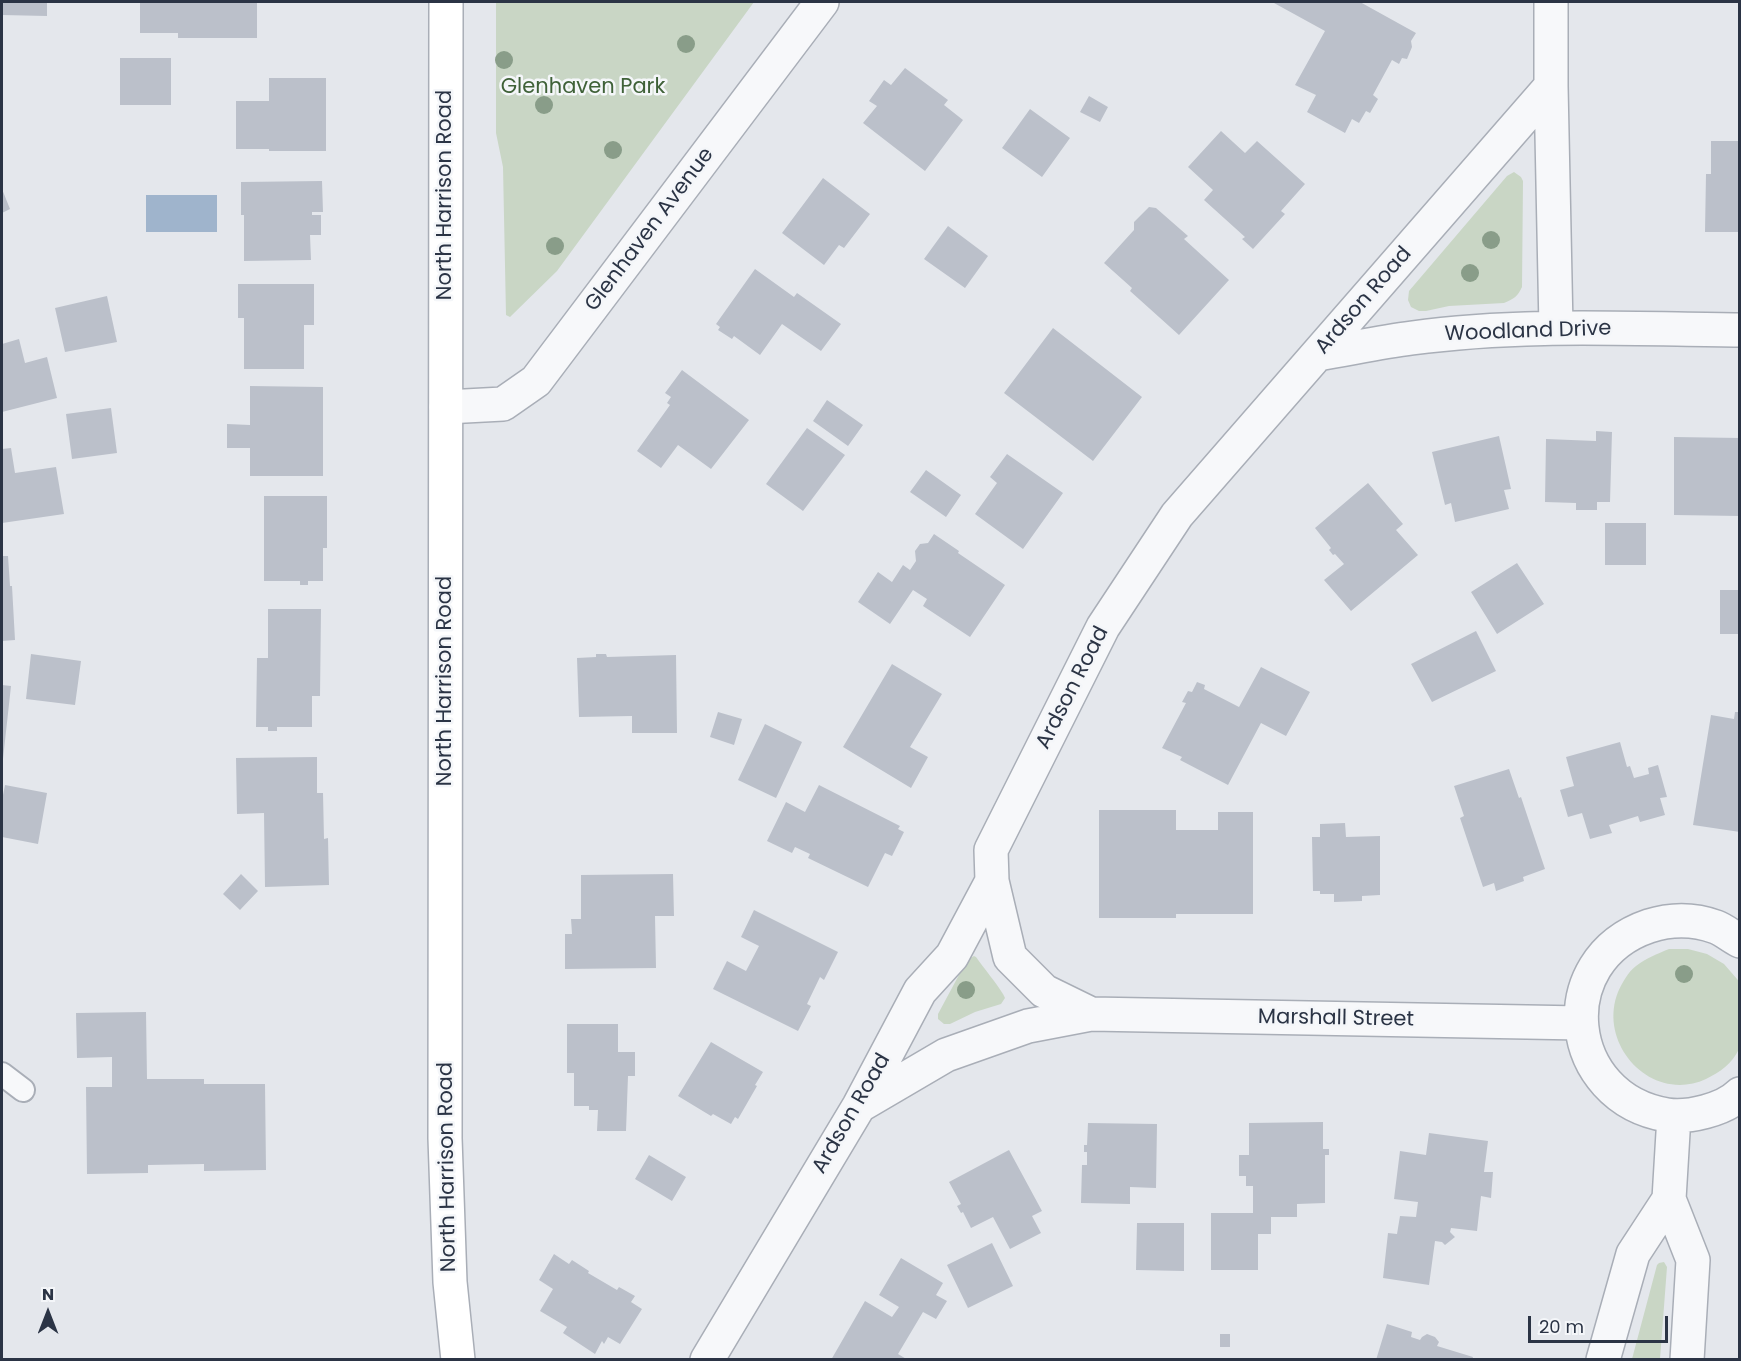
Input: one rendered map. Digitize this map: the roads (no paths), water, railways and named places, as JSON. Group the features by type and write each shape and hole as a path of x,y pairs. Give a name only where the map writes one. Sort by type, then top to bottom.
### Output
{"street":[{"name":"North Harrison Road","path":"446,2 445,1138 450,1282 458,1359"},
{"name":"Glenhaven Avenue","path":"446,407 503,404 536,381 822,2"},
{"path":"1551,2 1556,328"},
{"name":"Ardson Road","path":"707,1359 859,1106 920,991 952,956 992,881 991,849 1102,627 1177,515 1551,86"},
{"name":"Woodland Drive","path":"1318,354 1413,338 1484,332 1556,328 1740,330"},
{"name":"Marshall Street","path":"992,881 1010,957 1044,991 1090,1014"},
{"path":"1740,941 1717,928 1690,921 1662,921 1634,931 1612,946 1594,969 1584,995 1581,1023 1585,1047 1595,1069 1610,1087 1629,1102 1650,1112 1674,1116 1706,1112 1735,1099 1740,1094"},
{"name":"Marshall Street","path":"859,1106 946,1055 1028,1026 1090,1014 1581,1023"},
{"path":"1674,1116 1669,1199 1693,1260 1687,1359"},
{"path":"1603,1359 1633,1254 1669,1199"}],"lane":[{"path":"2,1074 23,1090"}],"water":[{"path":"146,195 217,195 217,232 146,232"}],"park label":[{"name":"Glenhaven Park","path":"583,88"}]}
